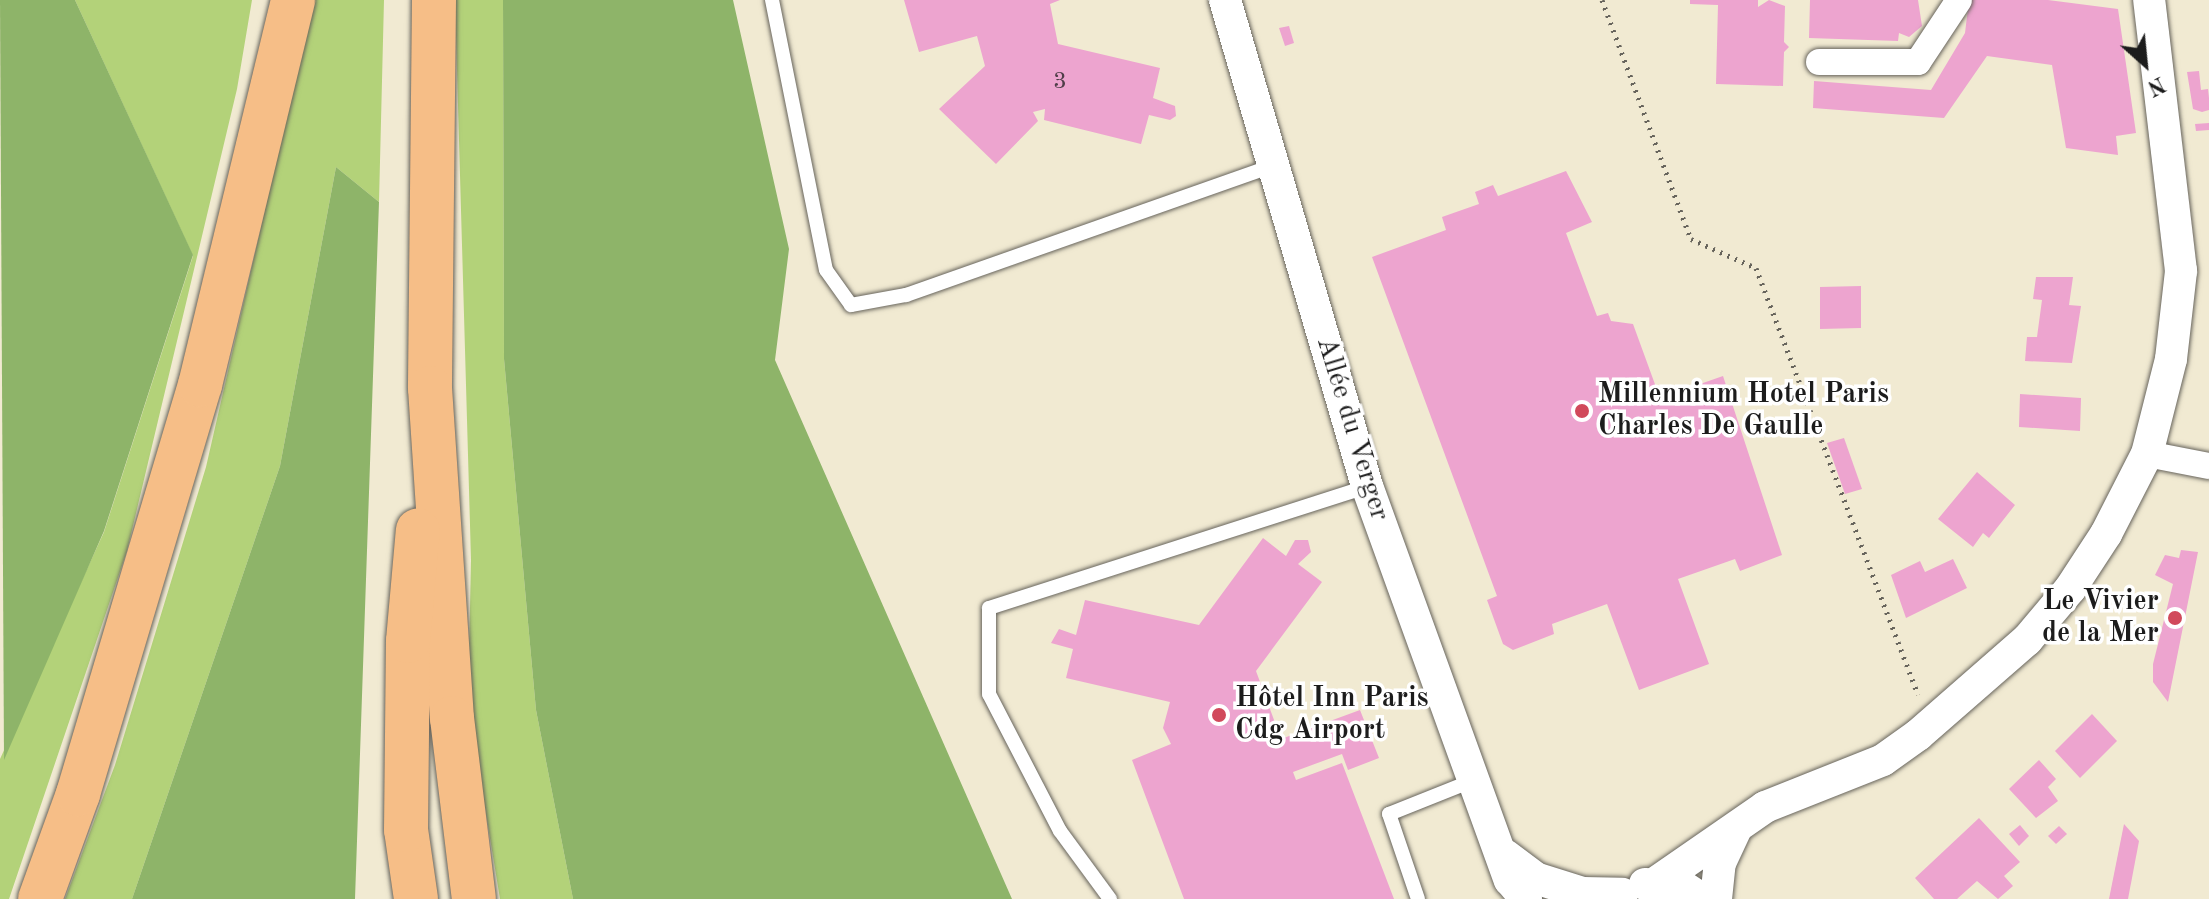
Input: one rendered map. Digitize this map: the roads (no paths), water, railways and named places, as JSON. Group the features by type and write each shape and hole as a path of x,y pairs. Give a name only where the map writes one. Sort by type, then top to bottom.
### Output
{"highway":[{"path":"40,899 78,794 200,385 293,0"},
{"path":"416,899 406,830 408,641 430,388 434,0"},
{"path":"430,388 452,718 474,899"}],"street":[{"name":"Allée du Verger","path":"1225,0 1367,486 1510,880 1526,899"},
{"path":"1819,62 1918,62 1959,0"},
{"path":"1499,850 1535,878 1583,893 1619,896 1654,884 1737,826 1797,791 1883,760 1933,723 2027,640 2070,589 2147,454 2171,359 2181,271 2149,0"},
{"path":"2147,454 2209,466"},
{"path":"1716,899 1720,863 1737,826"},
{"path":"1654,884 1685,888 1702,899"}],"lane":[{"path":"772,0 826,270 851,305 906,295 1273,166"},
{"path":"1110,899 1060,831 989,694 989,608 1367,486"},
{"path":"1418,899 1389,814 1472,781"}],"place":[{"name":"Millennium Hotel Paris Charles De Gaulle","path":"1582,411"},
{"name":"Le Vivier de la Mer","path":"2175,618"},
{"name":"Hôtel Inn Paris Cdg Airport","path":"1219,715"}]}
